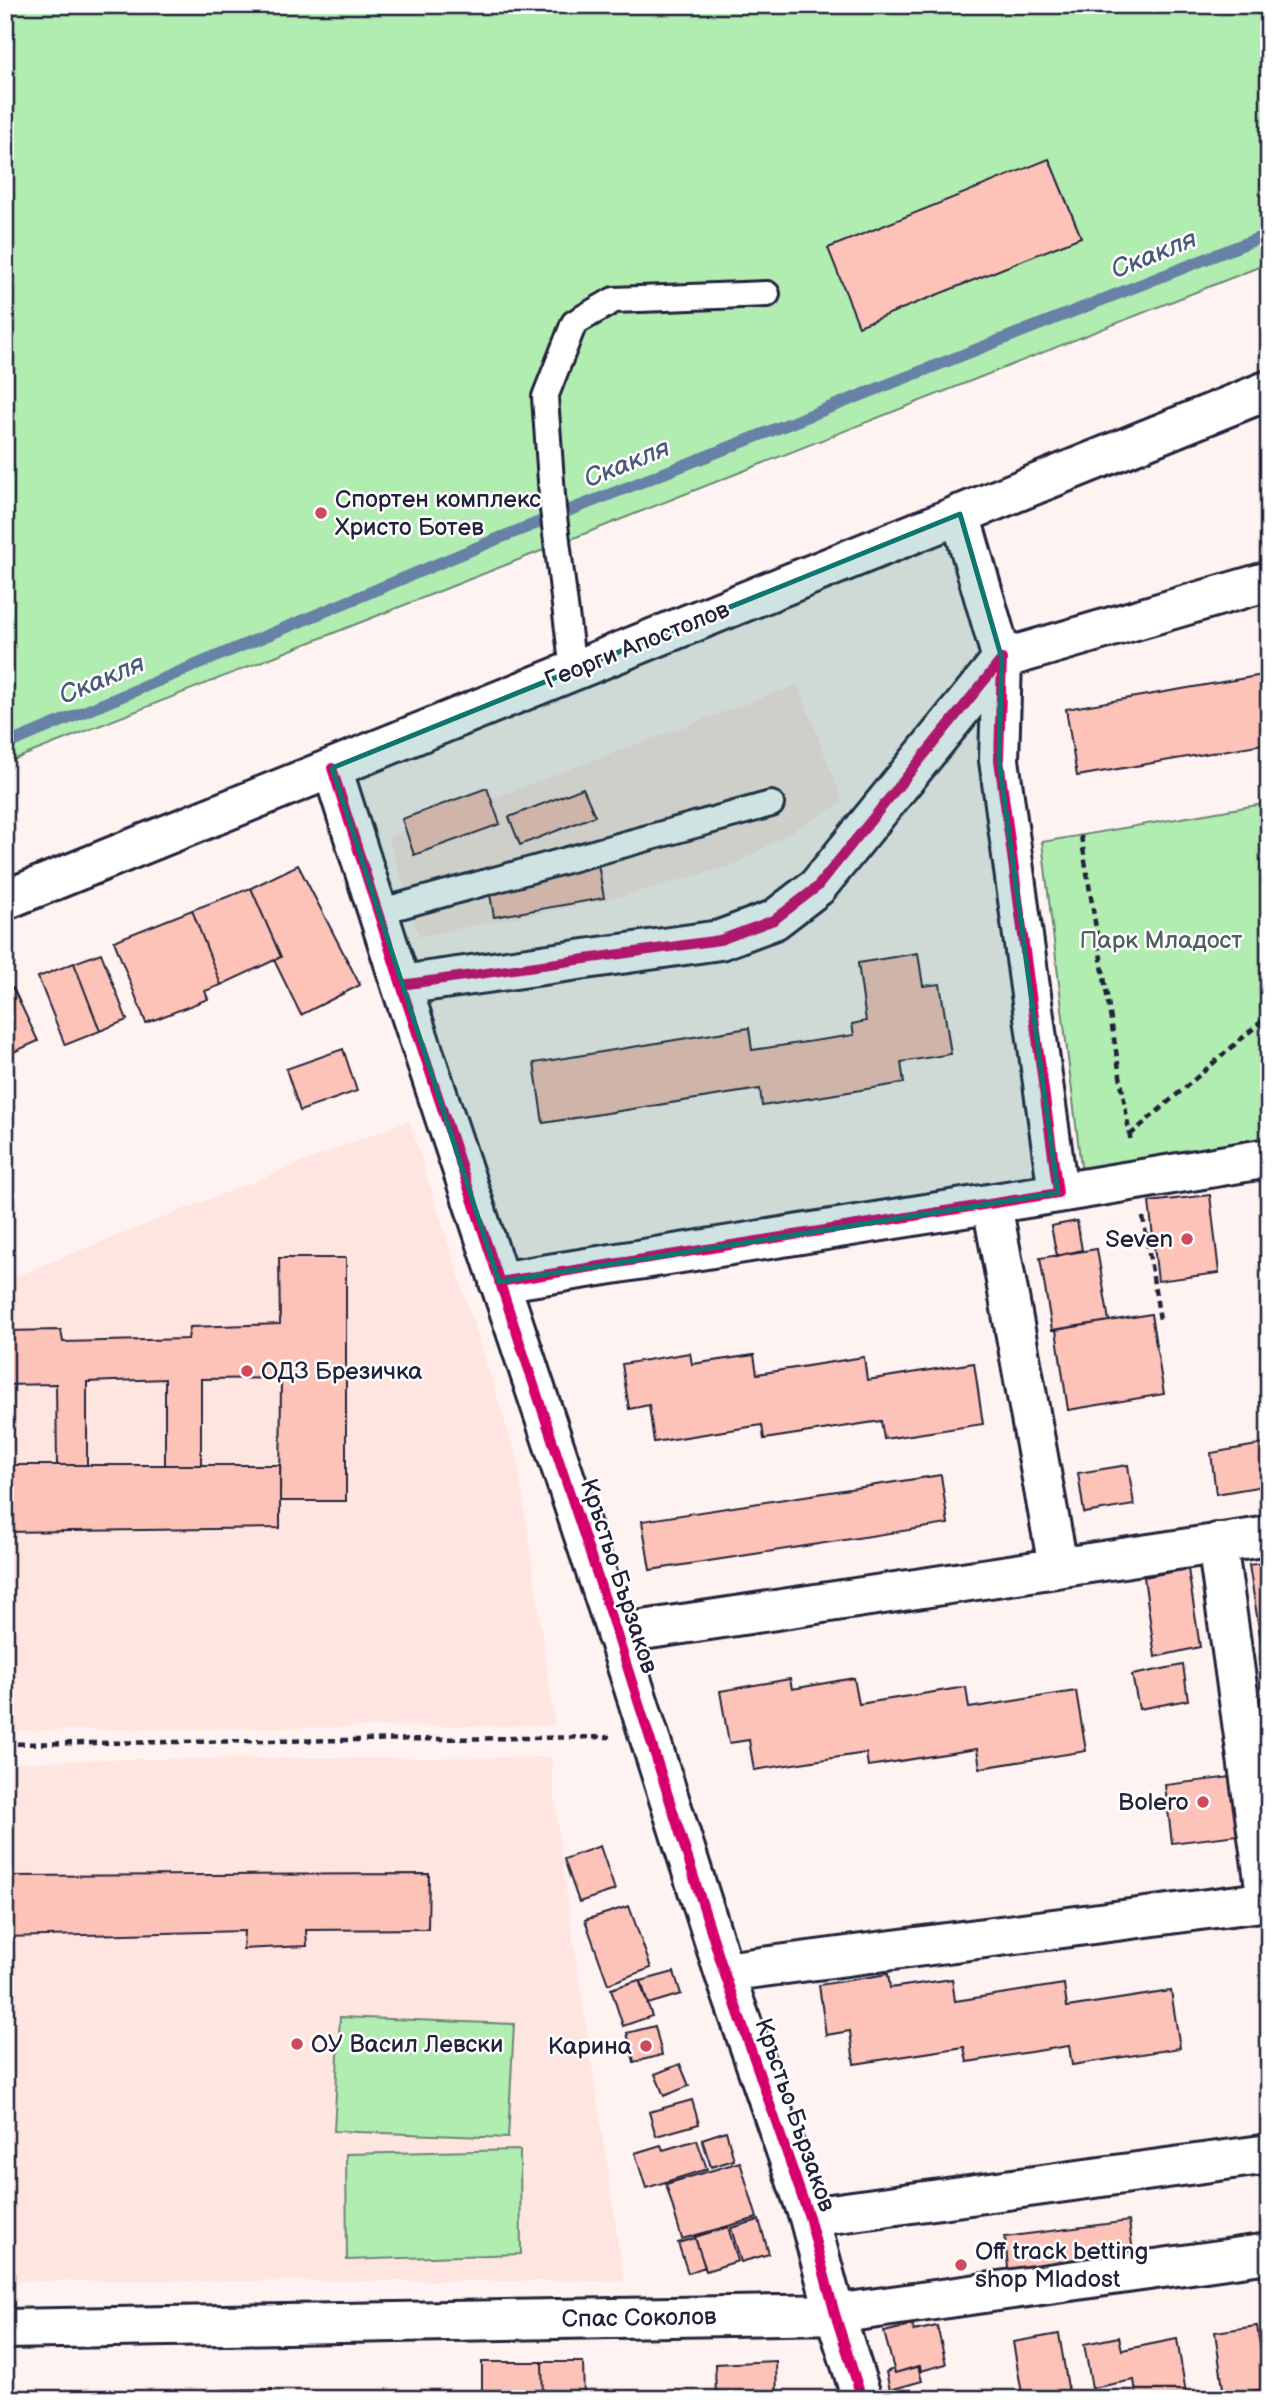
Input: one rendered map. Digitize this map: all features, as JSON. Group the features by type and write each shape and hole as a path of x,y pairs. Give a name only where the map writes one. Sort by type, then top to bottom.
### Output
{"street":[{"name":"Георги Апостолов","path":"5,900 1269,390"},
{"path":"960,514 1002,659 999,760 1058,1194"},
{"path":"401,985 720,940 774,920 817,887 1002,659 1269,580"},
{"name":"Кръстьо Бързаков","path":"332,768 724,1972 809,2217 835,2314 862,2399"},
{"path":"499,1282 1269,1158"},
{"path":"992,1204 1058,1566"},
{"path":"616,1634 1269,1536"},
{"path":"724,1972 1268,1901 1217,1543"},
{"path":"809,2217 1269,2154"},
{"name":"Спас Соколов","path":"5,2329 835,2314 1269,2253"}],"lane":[{"path":"573,670 553,509 545,397 574,323 614,300 767,294"},
{"path":"378,912 771,804"}],"path":[{"path":"1081,836 1160,1320"},
{"path":"1129,1136 1269,1015"},
{"path":"5,1744 649,1736"}],"highlighted area":[{"path":"960,514 1002,659 999,760 1058,1193 499,1282 332,768"}],"shaded area":[{"path":"798,684 843,802 732,866 623,896 419,937 388,837"},
{"name":"ОДЗ Брезичка","path":"409,1120 518,1462 555,1725 5,1731 5,1280"},
{"name":"ОУ Васил Левски","path":"551,1757 561,1854 624,2281 5,2281 5,1763 107,1759"}],"green space":[{"name":"Спортен комплекс Христо Ботев","path":"5,5 1269,5 1269,263 5,763"},
{"name":"Парк Младост","path":"1269,803 1269,1143 1083,1183 1042,842"},
{"path":"340,2017 514,2024 508,2138 334,2131"},
{"path":"520,2150 521,2254 347,2260 346,2154"}],"building":[{"path":"1049,159 1081,237 859,326 828,248"},
{"path":"1269,674 1269,743 1077,776 1066,709"},
{"path":"487,788 500,824 414,855 402,819"},
{"path":"583,788 595,816 520,845 509,817"},
{"path":"598,864 604,898 494,917 488,883"},
{"path":"298,865 360,985 301,1015 274,960 281,957 251,888"},
{"path":"251,888 281,957 221,985 192,910"},
{"path":"192,910 221,985 205,991 208,999 146,1023 114,941"},
{"path":"101,953 127,1020 100,1031 74,963"},
{"path":"918,953 923,986 940,984 951,1054 901,1062 904,1083 762,1106 760,1089 543,1123 534,1063 749,1028 752,1050 854,1035 852,1024 866,1021 858,963"},
{"path":"74,963 100,1031 65,1045 38,977"},
{"path":"13,988 38,1041 5,1056 5,992"},
{"path":"343,1049 357,1091 300,1111 286,1069"},
{"path":"1210,1195 1219,1273 1158,1281 1149,1202"},
{"path":"1077,1221 1082,1250 1057,1256 1051,1226"},
{"path":"1097,1249 1109,1321 1052,1330 1040,1258"},
{"path":"279,1258 346,1258 346,1501 280,1501 281,1378 201,1379 201,1465 165,1465 165,1379 87,1382 87,1465 57,1465 56,1384 5,1385 5,1331 61,1330 63,1342 188,1339 190,1327 280,1324"},
{"path":"1151,1314 1164,1394 1068,1410 1056,1330"},
{"path":"690,1353 692,1364 754,1355 757,1374 864,1357 867,1380 974,1363 983,1424 884,1439 881,1421 764,1439 762,1425 654,1442 649,1405 629,1409 622,1364"},
{"path":"1269,1443 1269,1485 1216,1494 1211,1453"},
{"path":"5,1465 280,1465 280,1528 5,1532"},
{"path":"1128,1465 1134,1505 1084,1513 1078,1473"},
{"path":"941,1475 948,1524 650,1570 642,1521"},
{"path":"1269,1562 1269,1674 1266,1674 1249,1565"},
{"path":"1188,1569 1200,1647 1155,1657 1144,1577"},
{"path":"1183,1665 1188,1700 1139,1709 1132,1675"},
{"path":"854,1678 859,1704 966,1687 969,1708 1076,1691 1086,1751 980,1768 977,1749 868,1766 866,1753 754,1770 749,1740 729,1743 720,1691 790,1679 792,1689"},
{"path":"1231,1777 1238,1835 1172,1843 1165,1785"},
{"path":"600,1846 615,1890 579,1902 564,1859"},
{"path":"429,1874 428,1929 306,1930 307,1946 243,1949 244,1931 5,1937 5,1876"},
{"path":"629,1906 651,1968 608,1984 585,1920"},
{"path":"674,1972 681,1994 648,2004 641,1981"},
{"path":"888,1974 890,1988 952,1979 955,2001 1064,1984 1067,2007 1171,1991 1180,2048 1072,2065 1069,2046 967,2062 964,2047 854,2064 850,2031 826,2035 819,1985"},
{"path":"639,1980 652,2016 623,2026 611,1989"},
{"path":"655,2026 662,2055 634,2062 627,2033"},
{"path":"680,2064 689,2086 664,2096 655,2074"},
{"path":"692,2100 699,2124 656,2136 649,2112"},
{"path":"726,2131 734,2160 711,2167 702,2139"},
{"path":"697,2140 707,2169 646,2188 635,2153 661,2145 663,2150"},
{"path":"740,2162 757,2218 682,2239 666,2184"},
{"path":"759,2220 769,2254 741,2262 731,2228"},
{"path":"1129,2221 1134,2261 1009,2278 1005,2237"},
{"path":"728,2227 738,2261 706,2271 695,2237"},
{"path":"695,2238 705,2267 688,2273 678,2243"},
{"path":"913,2325 914,2331 937,2326 946,2364 921,2371 920,2366 895,2373 884,2332"},
{"path":"1257,2326 1267,2389 1224,2395 1215,2332"},
{"path":"1059,2334 1070,2399 1023,2399 1013,2342"},
{"path":"1119,2337 1122,2350 1177,2339 1187,2399 1137,2399 1134,2380 1092,2388 1084,2344"},
{"path":"776,2361 777,2399 716,2399 715,2364"},
{"path":"482,2362 542,2362 543,2399 482,2399"},
{"path":"542,2362 583,2362 584,2399 543,2399"},
{"path":"918,2366 922,2381 890,2390 886,2372 893,2369 895,2373"},
{"path":"272,2389 272,2399 221,2399 221,2390"},
{"path":"49,2392 49,2399 5,2399 5,2394"},
{"path":"92,2392 155,2393 155,2399 92,2399"},
{"path":"361,2397 361,2399 301,2399"}],"waterway":[{"name":"Скакля","path":"5,745 502,537 1269,234"}],"cycle path":[{"path":"401,985 720,940 774,920 817,887 1002,659 999,760 1058,1193 499,1282"},
{"path":"332,768 401,985 619,1641 724,1972 809,2217 835,2314 862,2399"}],"place":[{"name":"Спортен комплекс Христо Ботев","path":"321,513"},
{"name":"Seven","path":"1187,1239"},
{"name":"ОДЗ Брезичка","path":"247,1371"},
{"name":"Bolero","path":"1203,1802"},
{"name":"ОУ Васил Левски","path":"297,2044"},
{"name":"Карина","path":"646,2046"},
{"name":"Off track betting shop Mladost","path":"961,2265"}]}
